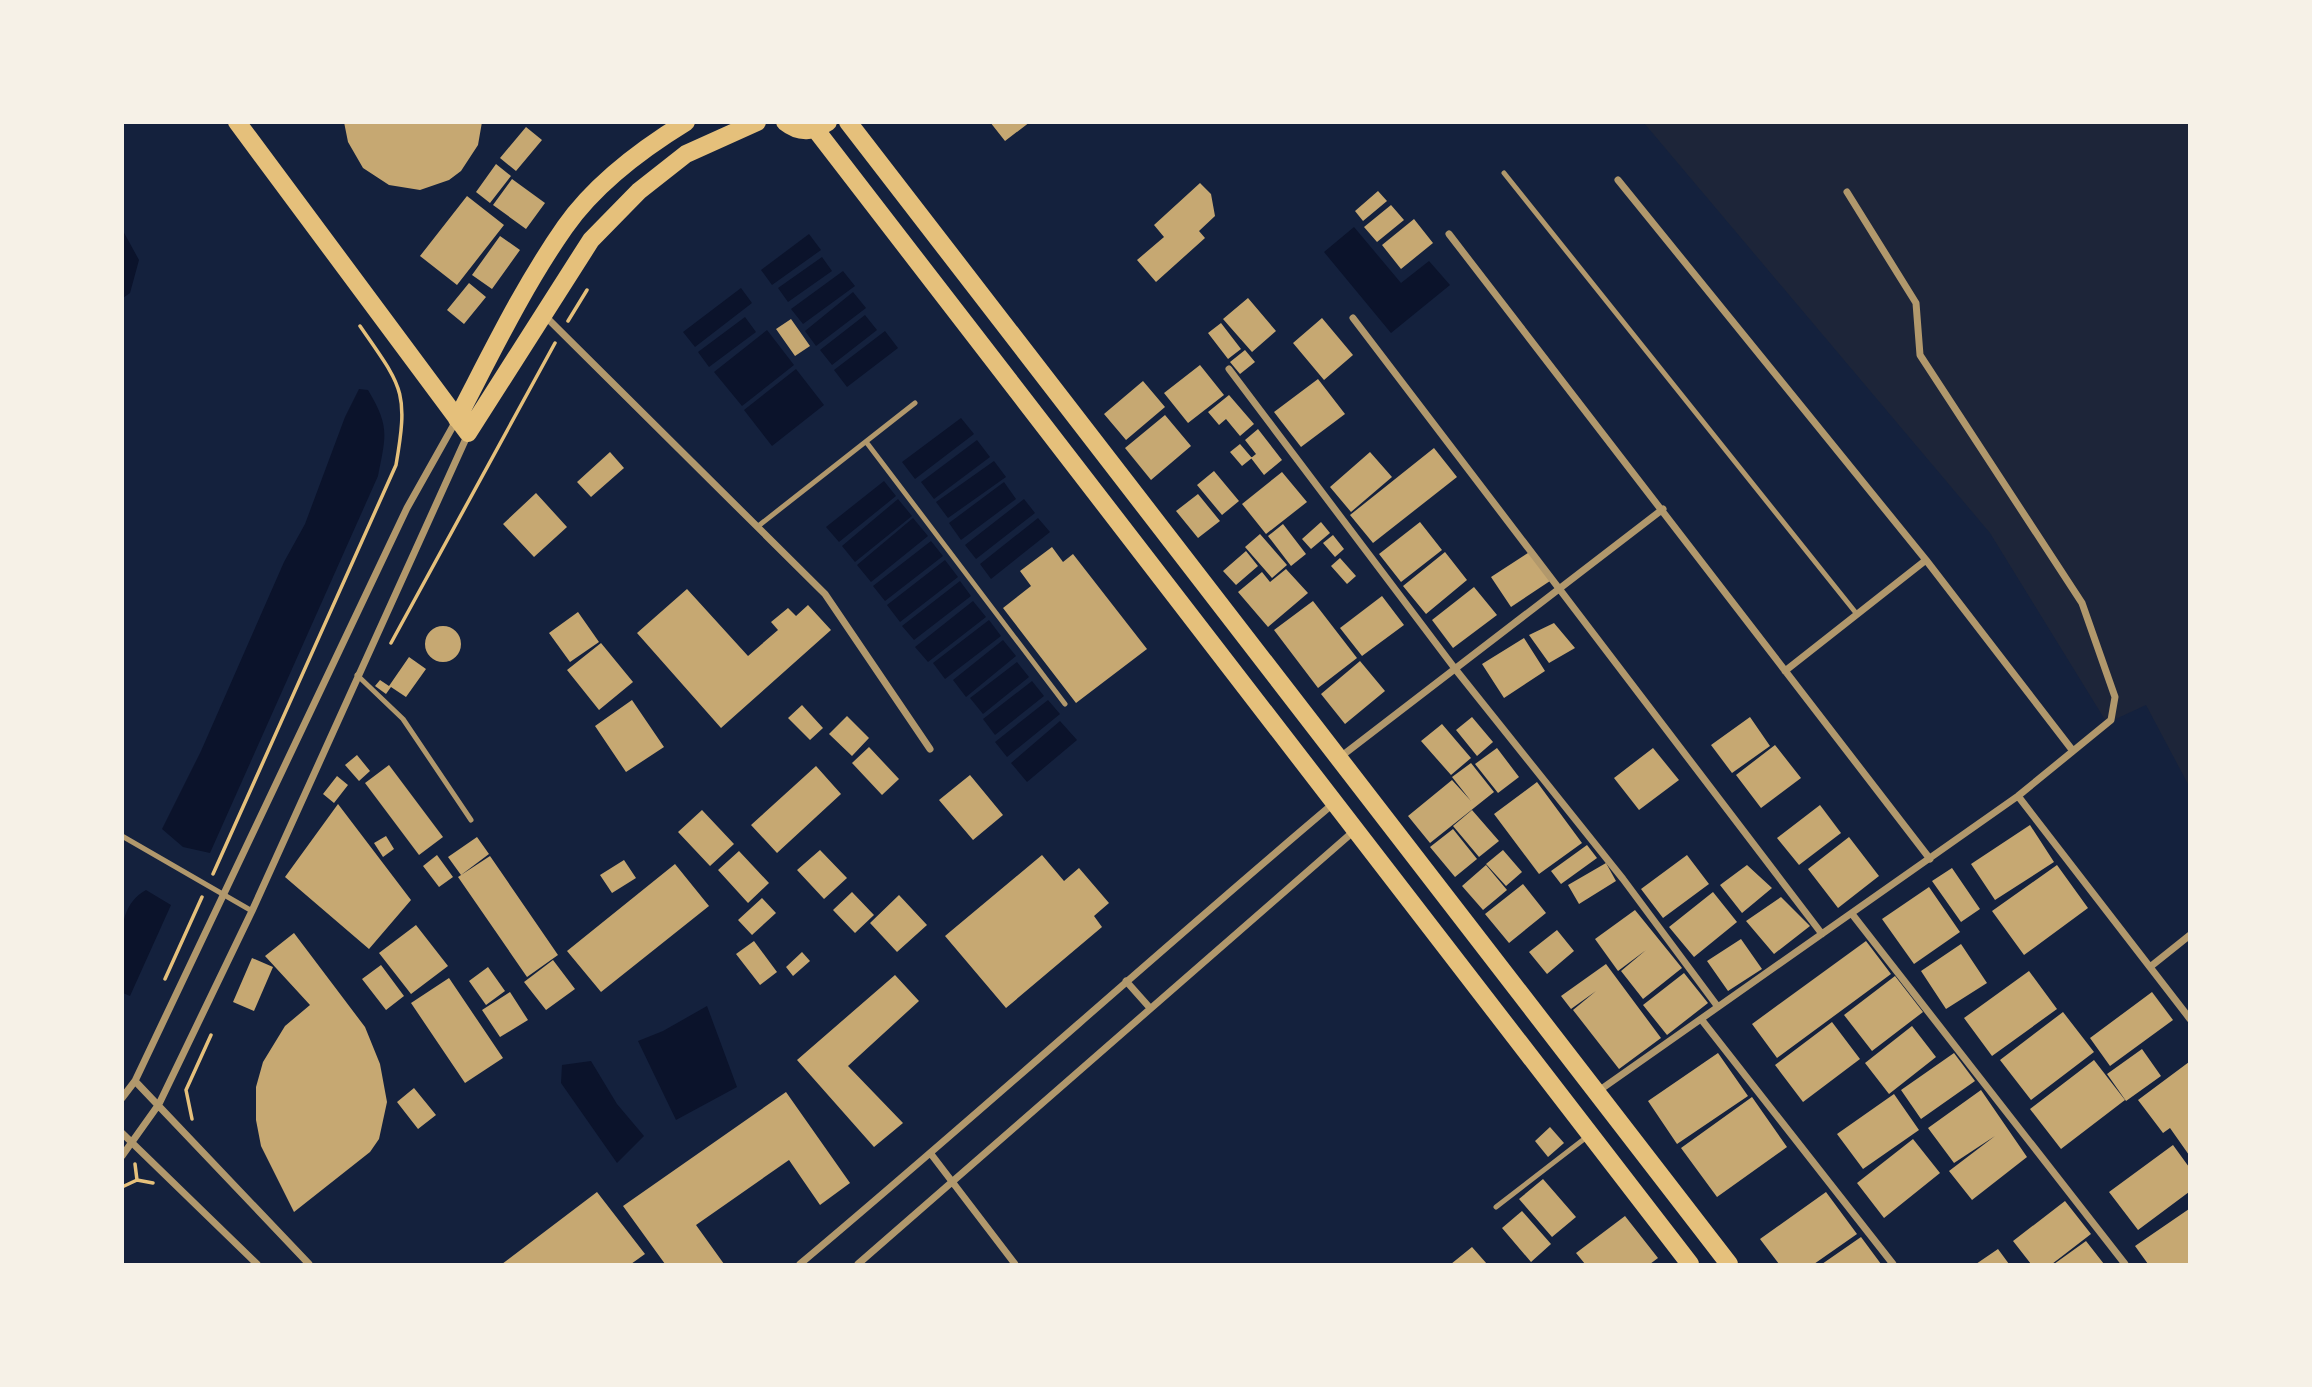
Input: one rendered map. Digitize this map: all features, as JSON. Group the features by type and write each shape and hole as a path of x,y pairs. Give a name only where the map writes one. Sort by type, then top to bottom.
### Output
{"highway":[{"path":"237,122 462,426"},
{"path":"462,426 520,298 566,225 618,170 686,122"},
{"path":"462,426 543,313 591,240 639,191 686,154 757,122"},
{"path":"785,122 801,131 822,126 1004,373 1336,801 1690,1265"},
{"path":"848,122 1729,1265"},
{"path":"1004,373 1027,356"}],"street":[{"path":"1618,180 1926,560 2073,751"},
{"path":"1596,1093 2018,796 2111,720 2115,696 2082,603 1920,355 1916,303 1847,192"},
{"path":"1449,234 1930,859"},
{"path":"543,313 825,594 930,749"},
{"path":"1353,318 1562,589 1822,934"},
{"path":"1229,369 1456,670 1623,879 1718,1007"},
{"path":"122,1156 159,1104 252,911 357,676 462,426"},
{"path":"122,1098 135,1081 407,508 462,426"},
{"path":"1338,759 1663,509"},
{"path":"1786,670 1926,560"},
{"path":"2018,796 2189,1019"},
{"path":"800,1265 1336,801"},
{"path":"858,1265 1357,829"},
{"path":"1852,914 2125,1265"},
{"path":"2150,967 2189,935"},
{"path":"1126,981 1150,1008"},
{"path":"1700,1019 1894,1265"},
{"path":"135,1081 309,1265"},
{"path":"122,1133 257,1265"},
{"path":"931,1154 1015,1265"}],"lane":[{"path":"1504,173 1856,613"},
{"path":"757,527 915,403"},
{"path":"867,443 1065,704"},
{"path":"357,676 403,719 471,820"},
{"path":"122,836 252,911"},
{"path":"1496,1207 1589,1135"}],"path":[{"path":"388,649 587,290"},
{"path":"162,986 396,465 404,404 389,368 360,326"},
{"path":"193,1123 186,1090 212,1030"}],"shaded area":[{"path":"1644,123 2189,123 2189,786 2146,705 2107,723 1990,533"},
{"path":"1354,227 1401,283 1429,261 1450,285 1391,333 1324,252"},
{"path":"122,229 139,260 130,293 123,298"},
{"path":"809,234 821,250 772,285 761,270"},
{"path":"822,257 832,271 788,302 778,288"},
{"path":"843,271 855,286 803,324 791,309"},
{"path":"741,288 752,303 695,347 683,332"},
{"path":"853,292 866,308 816,346 805,331"},
{"path":"865,315 877,330 832,365 820,350"},
{"path":"745,317 756,332 709,367 698,352"},
{"path":"767,330 794,365 742,406 714,372"},
{"path":"885,331 898,348 847,387 834,370"},
{"path":"796,369 824,405 772,446 744,410"},
{"path":"359,389 368,390 383,423 384,441 378,476 210,853 183,847 162,829 201,751 284,562 305,524 345,417"},
{"path":"961,418 974,434 915,479 902,462"},
{"path":"977,440 990,457 934,499 921,482"},
{"path":"994,461 1006,477 948,518 936,502"},
{"path":"884,481 896,496 839,542 826,527"},
{"path":"1004,482 1016,499 961,540 949,523"},
{"path":"898,499 912,516 855,562 842,546"},
{"path":"1024,499 1035,513 976,559 965,545"},
{"path":"913,518 928,536 871,582 857,565"},
{"path":"1038,518 1050,532 991,579 980,564"},
{"path":"931,541 943,556 885,601 873,586"},
{"path":"945,560 958,577 900,622 887,605"},
{"path":"960,581 971,596 914,640 902,626"},
{"path":"973,601 986,617 928,662 915,647"},
{"path":"989,620 1001,636 945,679 933,663"},
{"path":"1003,640 1016,656 966,697 953,680"},
{"path":"1017,662 1029,677 983,714 970,698"},
{"path":"1032,681 1044,696 995,735 983,719"},
{"path":"1048,700 1060,714 1007,757 995,742"},
{"path":"1060,721 1077,740 1027,782 1011,763"},
{"path":"146,890 171,905 130,996 123,993 121,936 128,909 135,898"},
{"path":"707,1006 737,1087 676,1120 638,1041 663,1031"},
{"path":"591,1061 617,1104 644,1136 617,1163 561,1083 562,1065"}],"building":[{"path":"344,122 482,122 478,145 461,171 449,180 420,190 389,185 363,168 348,142"},
{"path":"990,122 1030,122 1005,141"},
{"path":"526,127 542,140 516,171 500,158"},
{"path":"496,164 511,176 490,203 476,192"},
{"path":"512,179 545,203 526,229 493,205"},
{"path":"1200,183 1211,194 1215,216 1199,231 1205,238 1156,282 1137,260 1164,237 1154,225"},
{"path":"1378,191 1387,201 1363,221 1355,211"},
{"path":"467,196 504,225 457,285 420,256"},
{"path":"1391,205 1404,220 1377,242 1364,227"},
{"path":"1414,219 1433,243 1401,269 1382,245"},
{"path":"500,236 520,250 492,289 472,275"},
{"path":"469,283 486,297 464,324 447,310"},
{"path":"1248,298 1276,331 1252,352 1223,319"},
{"path":"1322,318 1353,355 1324,380 1293,343"},
{"path":"791,319 810,346 795,356 776,329"},
{"path":"1221,323 1241,349 1228,359 1208,333"},
{"path":"1245,350 1255,362 1240,374 1230,362"},
{"path":"1200,365 1224,395 1188,423 1164,393"},
{"path":"1318,379 1345,414 1301,447 1274,412"},
{"path":"1143,381 1165,407 1126,440 1104,414"},
{"path":"1229,395 1254,424 1240,436 1226,419 1219,425 1208,412"},
{"path":"1165,415 1191,446 1151,480 1125,448"},
{"path":"1258,429 1282,460 1264,475 1251,458 1256,454 1245,440"},
{"path":"1240,444 1252,458 1242,466 1230,452"},
{"path":"1434,448 1457,477 1373,543 1350,515"},
{"path":"610,452 624,468 591,497 577,482"},
{"path":"1370,452 1392,477 1351,512 1330,487"},
{"path":"1214,471 1239,501 1222,515 1197,485"},
{"path":"1282,472 1307,502 1266,534 1242,504"},
{"path":"536,493 567,527 534,557 503,524"},
{"path":"1198,494 1220,521 1198,538 1176,511"},
{"path":"1321,522 1330,533 1311,549 1302,539"},
{"path":"1420,522 1442,550 1401,582 1379,554"},
{"path":"1283,524 1306,554 1291,566 1268,536"},
{"path":"1260,534 1287,565 1272,578 1245,547"},
{"path":"1333,535 1344,549 1335,557 1323,543"},
{"path":"1052,547 1063,562 1073,554 1147,649 1076,703 1003,608 1031,586 1020,571"},
{"path":"1246,551 1258,566 1236,585 1223,571"},
{"path":"1531,551 1550,581 1511,607 1491,577"},
{"path":"1445,552 1467,580 1426,614 1403,586"},
{"path":"1340,558 1356,576 1347,584 1331,566"},
{"path":"1286,569 1308,593 1268,627 1238,592 1262,572 1270,582"},
{"path":"1474,587 1497,615 1453,648 1432,620"},
{"path":"687,589 748,656 778,630 771,622 788,608 796,616 808,605 831,630 721,728 637,633"},
{"path":"1382,596 1404,625 1362,656 1340,628"},
{"path":"1313,601 1357,658 1318,688 1274,630"},
{"path":"578,612 599,642 570,662 549,633"},
{"path":"1554,623 1575,648 1549,663 1529,635"},
{"path":"443,626 456,631 461,644 456,657 443,662 430,657 425,644 430,631"},
{"path":"1524,638 1545,671 1504,698 1482,664"},
{"path":"601,643 633,682 599,710 567,670"},
{"path":"409,657 426,669 406,697 391,687 386,694 375,686 380,680 389,686"},
{"path":"1360,661 1385,691 1345,724 1321,694"},
{"path":"632,700 664,747 626,772 595,726"},
{"path":"802,705 823,728 810,740 788,718"},
{"path":"847,716 869,738 852,756 829,734"},
{"path":"1472,717 1493,742 1477,756 1456,730"},
{"path":"1750,717 1770,746 1732,773 1711,745"},
{"path":"1442,724 1471,758 1451,775 1421,741"},
{"path":"1775,745 1801,778 1761,808 1736,775"},
{"path":"869,747 899,779 882,795 852,763"},
{"path":"1497,748 1519,777 1498,793 1475,764"},
{"path":"1653,748 1679,780 1639,810 1614,778"},
{"path":"357,755 370,771 359,781 345,765"},
{"path":"1471,763 1494,792 1430,843 1408,816 1452,780 1471,801 1452,777"},
{"path":"389,765 443,837 419,855 365,783"},
{"path":"816,766 841,794 777,853 751,825"},
{"path":"970,775 1003,815 973,840 939,800"},
{"path":"337,776 348,785 334,803 323,794"},
{"path":"1537,782 1582,843 1539,874 1494,814"},
{"path":"338,804 411,900 369,949 285,877"},
{"path":"1820,805 1841,833 1799,865 1777,838"},
{"path":"702,810 734,844 710,866 678,832"},
{"path":"1472,810 1499,841 1479,857 1453,826"},
{"path":"2030,825 2054,862 1995,900 1971,864"},
{"path":"1453,829 1477,859 1455,877 1430,847"},
{"path":"386,836 394,849 383,857 374,843"},
{"path":"477,837 489,854 461,875 448,857"},
{"path":"1849,837 1879,876 1838,908 1808,869"},
{"path":"1587,845 1597,858 1561,884 1551,871"},
{"path":"820,850 847,878 824,899 797,870"},
{"path":"1503,850 1522,872 1506,886 1486,864"},
{"path":"739,851 769,883 748,903 718,870"},
{"path":"437,855 453,877 439,887 423,866"},
{"path":"1042,855 1064,881 1079,868 1109,903 1094,916 1102,927 1006,1008 945,936"},
{"path":"1687,855 1709,884 1663,918 1641,889"},
{"path":"490,856 558,955 527,977 458,877"},
{"path":"624,860 636,878 612,893 600,875"},
{"path":"1606,863 1616,881 1579,904 1568,885"},
{"path":"675,864 709,906 601,992 567,951"},
{"path":"1486,865 1507,890 1483,910 1462,886"},
{"path":"1747,865 1772,888 1742,913 1720,885"},
{"path":"2057,865 2088,908 2024,955 1992,911"},
{"path":"1952,868 1980,909 1961,922 1932,881"},
{"path":"1523,884 1546,913 1509,943 1485,914"},
{"path":"1929,887 1960,932 1914,964 1882,919"},
{"path":"852,892 874,915 855,933 833,910"},
{"path":"1713,892 1737,922 1694,957 1669,927"},
{"path":"899,895 927,925 897,952 870,923"},
{"path":"1781,897 1810,926 1774,954 1746,921"},
{"path":"762,898 776,913 752,935 738,920"},
{"path":"1635,910 1682,968 1643,999 1621,971 1646,950 1618,971 1595,939"},
{"path":"416,925 448,966 411,994 379,953"},
{"path":"1557,930 1574,951 1547,974 1529,952"},
{"path":"294,933 365,1027 380,1064 387,1102 379,1139 370,1152 294,1212 261,1146 256,1120 256,1087 263,1062 285,1026 310,1005 265,956"},
{"path":"1741,939 1762,969 1728,991 1707,961"},
{"path":"754,941 777,972 760,985 736,954"},
{"path":"1866,941 1891,974 1777,1058 1752,1024"},
{"path":"1961,944 1987,983 1946,1009 1921,971"},
{"path":"802,952 810,961 793,976 786,967"},
{"path":"252,958 273,967 254,1011 233,1002"},
{"path":"553,960 575,989 546,1010 524,982"},
{"path":"1606,964 1661,1038 1619,1069 1573,1010 1596,991 1571,1009 1561,996"},
{"path":"381,965 404,996 386,1010 362,979"},
{"path":"488,967 505,991 486,1005 469,981"},
{"path":"2029,971 2057,1009 1992,1056 1964,1018"},
{"path":"1684,973 1708,1003 1667,1035 1643,1005"},
{"path":"895,975 919,1001 848,1066 903,1123 874,1147 797,1060"},
{"path":"1895,976 1923,1012 1872,1051 1844,1015"},
{"path":"449,978 503,1058 465,1083 411,1003"},
{"path":"510,992 528,1020 500,1037 482,1010"},
{"path":"2152,992 2173,1020 2110,1066 2090,1038"},
{"path":"2063,1012 2094,1052 2031,1100 2000,1060"},
{"path":"1832,1022 1860,1059 1803,1102 1775,1065"},
{"path":"1912,1026 1936,1057 1889,1094 1865,1063"},
{"path":"2142,1049 2161,1076 2126,1101 2107,1074"},
{"path":"1718,1053 1748,1096 1677,1144 1648,1101"},
{"path":"1954,1053 1975,1081 1921,1119 1901,1090"},
{"path":"2094,1060 2125,1100 2061,1149 2030,1109"},
{"path":"2189,1062 2189,1155 2170,1128 2163,1133 2138,1100"},
{"path":"414,1088 436,1115 418,1129 397,1102"},
{"path":"1981,1090 2027,1157 1972,1200 1949,1171 1995,1136 1954,1163 1928,1128"},
{"path":"786,1092 850,1183 820,1205 789,1160 696,1225 724,1264 665,1264 623,1206"},
{"path":"1894,1094 1919,1130 1863,1169 1837,1134"},
{"path":"1752,1097 1787,1147 1717,1197 1681,1148"},
{"path":"1550,1127 1564,1143 1548,1157 1535,1141"},
{"path":"1913,1139 1940,1173 1884,1218 1857,1183"},
{"path":"2173,1145 2189,1167 2189,1192 2138,1230 2109,1192"},
{"path":"1543,1179 1576,1217 1552,1237 1519,1199"},
{"path":"597,1192 645,1254 631,1264 502,1264"},
{"path":"1826,1192 1857,1234 1814,1264 1779,1264 1760,1239"},
{"path":"2065,1201 2091,1234 2052,1264 2031,1264 2013,1241"},
{"path":"2189,1209 2189,1264 2148,1264 2135,1246"},
{"path":"1522,1211 1551,1244 1531,1262 1502,1228"},
{"path":"1625,1216 1658,1258 1650,1264 1585,1264 1576,1253"},
{"path":"1861,1237 1881,1264 1822,1264"},
{"path":"2086,1241 2104,1264 2054,1264"},
{"path":"1472,1247 1487,1264 1451,1264"},
{"path":"1998,1249 2009,1264 1976,1264"}]}
